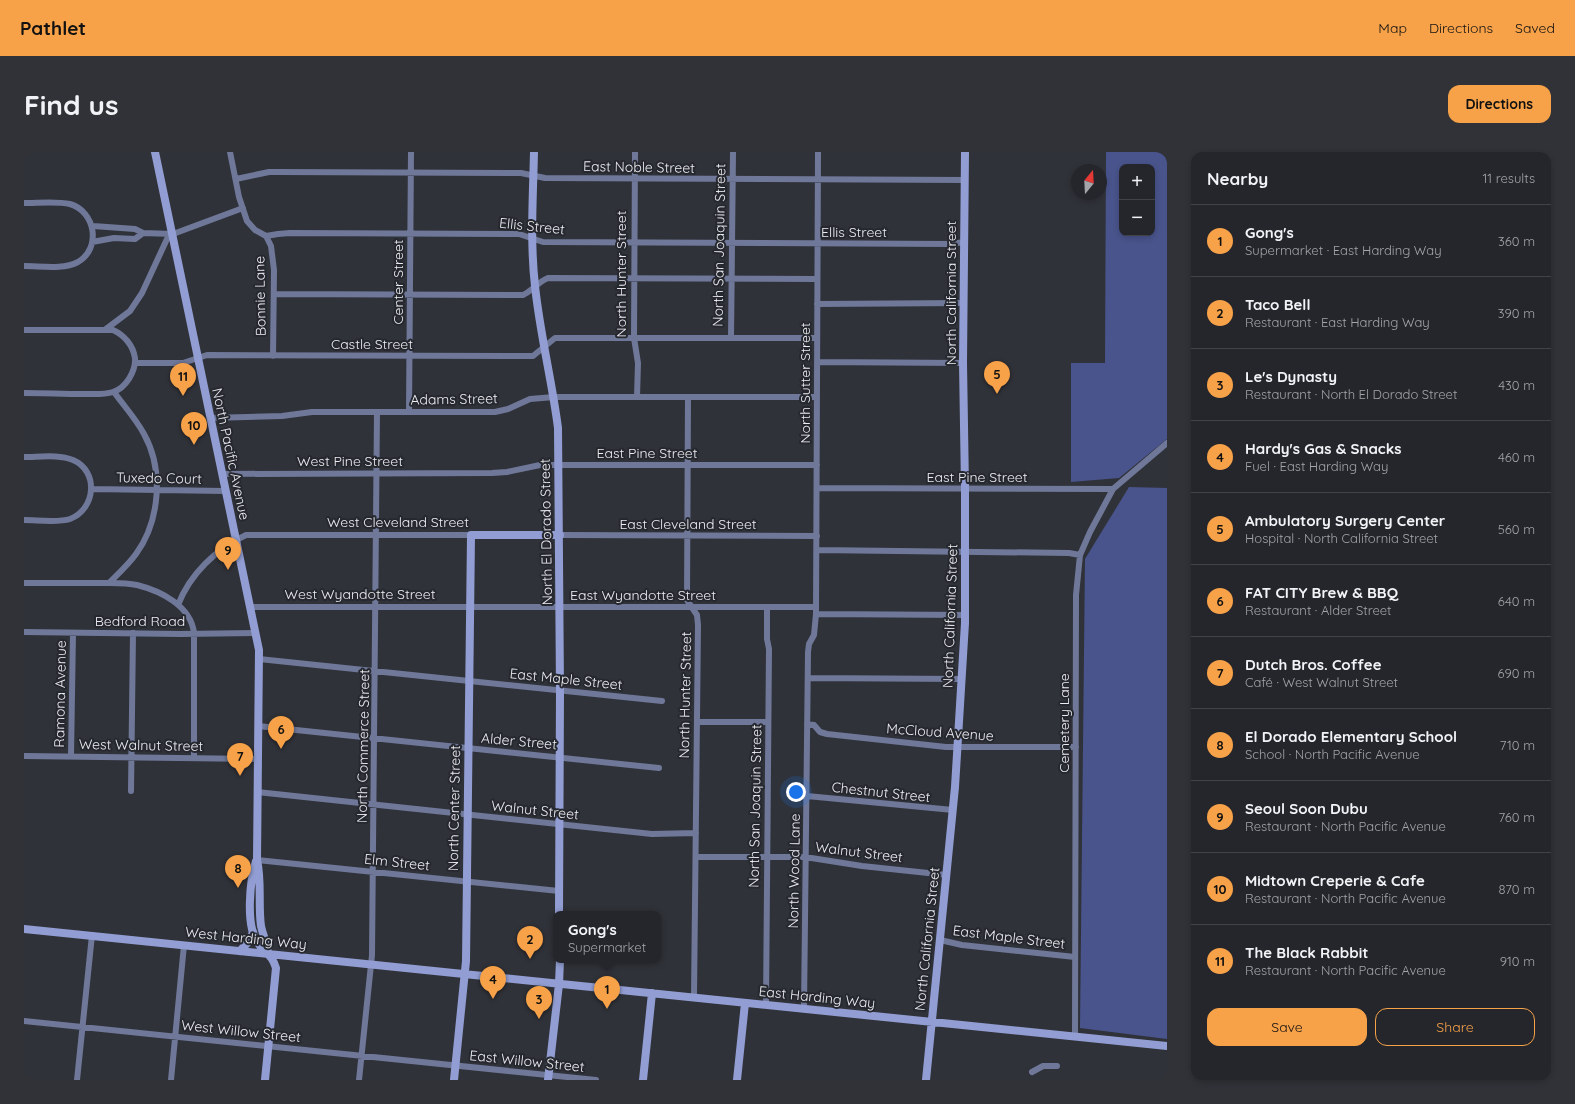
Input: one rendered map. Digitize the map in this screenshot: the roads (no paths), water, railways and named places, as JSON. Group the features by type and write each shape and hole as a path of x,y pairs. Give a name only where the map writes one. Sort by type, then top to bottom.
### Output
{"street":[{"name":"North Pacific Avenue","path":"155,152 259,650 256,860 252,873 250,908 253,932 258,943 268,954"},
{"name":"Bonnie Lane","path":"230,152 247,221 255,230 266,236 271,246 274,294 273,356"},
{"name":"Center Street","path":"409,412 411,152"},
{"name":"North El Dorado Street","path":"534,152 532,238 535,288 558,428 560,535 559,911"},
{"name":"North Hunter Street","path":"635,152 634,338 638,363 637,397"},
{"name":"North San Joaquin Street","path":"731,338 733,152"},
{"name":"North Sutter Street","path":"816,614 818,152"},
{"name":"North California Street","path":"926,1080 953,810 965,615 963,303 965,152"},
{"name":"East Noble Street","path":"236,179 269,172 410,172 521,174 545,178 965,180"},
{"path":"24,202 71,204 82,210 89,218 93,226 92,242 85,257 73,264 64,266 24,266"},
{"path":"106,329 130,311 147,284 159,253 167,238 173,234 243,208"},
{"path":"93,226 135,229 143,233 173,234"},
{"path":"92,242 114,238 135,238 143,233"},
{"name":"Ellis Street","path":"266,236 278,234 519,234 544,242 634,244 950,244 964,242"},
{"path":"274,294 523,295 548,278 817,279"},
{"path":"817,304 963,303"},
{"path":"24,330 106,329 119,333 127,340 133,352 135,363 132,374 127,382 114,392 96,394 24,393"},
{"name":"Castle Street","path":"135,363 183,363 207,355 533,356 555,338 817,338"},
{"path":"817,362 963,363"},
{"path":"109,583 130,561 140,547 154,513 157,490 156,470 150,448 139,426 114,392"},
{"name":"Adams Street","path":"210,418 282,416 312,412 494,412 508,409 530,399 554,397 817,397"},
{"name":"North Hunter Street","path":"688,397 687,600 697,615 698,625 694,997"},
{"name":"North Commerce Street","path":"359,1080 372,964 376,672 377,412"},
{"name":"Cemetery Lane","path":"1075,1036 1076,595 1080,555 1090,532 1113,489 1167,443"},
{"path":"24,457 65,457 75,461 83,466 87,472 92,489 88,505 77,516 62,520 24,520"},
{"name":"East Pine Street","path":"478,473 507,472 540,465 817,465"},
{"name":"West Pine Street","path":"222,474 478,473"},
{"name":"East Pine Street","path":"817,488 1113,489"},
{"name":"Tuxedo Court","path":"92,489 225,491"},
{"name":"West Cleveland Street","path":"178,605 183,593 207,562 220,550 246,535 560,535"},
{"name":"East Cleveland Street","path":"560,535 817,536"},
{"name":"North Center Street","path":"454,1080 465,974 471,536"},
{"path":"817,550 1069,553 1080,555"},
{"path":"24,583 130,584 146,588 165,596 178,605 190,618 193,624 194,633 194,758"},
{"name":"West Wyandotte Street","path":"250,606 470,606"},
{"name":"East Wyandotte Street","path":"470,606 816,607"},
{"name":"North San Joaquin Street","path":"766,1005 769,649 767,639 767,607"},
{"path":"816,614 965,615"},
{"name":"North Wood Lane","path":"804,1009 808,652 809,644 814,635 816,614"},
{"name":"Bedford Road","path":"24,632 255,633"},
{"name":"Ramona Avenue","path":"71,756 73,633"},
{"path":"131,791 133,633"},
{"name":"East Maple Street","path":"259,660 662,702"},
{"path":"808,678 961,679"},
{"path":"698,722 768,722"},
{"name":"McCloud Avenue","path":"807,724 814,725 820,732 827,734 958,747 1076,747"},
{"name":"Alder Street","path":"258,726 659,768"},
{"name":"West Walnut Street","path":"24,756 258,759"},
{"path":"257,792 468,815"},
{"name":"Chestnut Street","path":"806,796 953,810"},
{"name":"Walnut Street","path":"468,815 652,834 696,833"},
{"name":"Walnut Street","path":"696,856 805,857 862,866 947,875"},
{"name":"North Pacific Avenue","path":"256,860 260,873 261,928 268,943 268,954"},
{"name":"Elm Street","path":"256,860 560,891"},
{"name":"West Harding Way","path":"24,929 465,974"},
{"path":"240,951 249,941 253,932"},
{"path":"77,1080 92,936"},
{"name":"East Maple Street","path":"940,940 962,945 1075,957"},
{"path":"171,1080 174,1036 184,945"},
{"path":"265,1080 276,968 274,960 268,954"},
{"path":"548,1077 560,963"},
{"name":"East Harding Way","path":"465,974 1167,1046"},
{"path":"643,1080 652,993"},
{"path":"737,1080 745,1003"},
{"name":"West Willow Street","path":"24,1021 456,1066"},
{"name":"East Willow Street","path":"456,1066 548,1077 596,1080"},
{"path":"1032,1072 1043,1066 1058,1066"}],"place":[{"name":"Ambulatory Surgery Center","path":"997,394"},
{"name":"The Black Rabbit","path":"183,396"},
{"name":"Midtown Creperie & Cafe","path":"194,445"},
{"name":"Seoul Soon Dubu","path":"228,570"},
{"name":"FAT CITY Brew & BBQ","path":"281,749"},
{"name":"Dutch Bros. Coffee","path":"240,776"},
{"name":"El Dorado Elementary School","path":"238,888"},
{"name":"Taco Bell","path":"530,959"},
{"name":"Hardy's Gas & Snacks","path":"493,999"},
{"name":"Gong's","path":"607,1009"},
{"name":"Le's Dynasty","path":"539,1019"}]}
